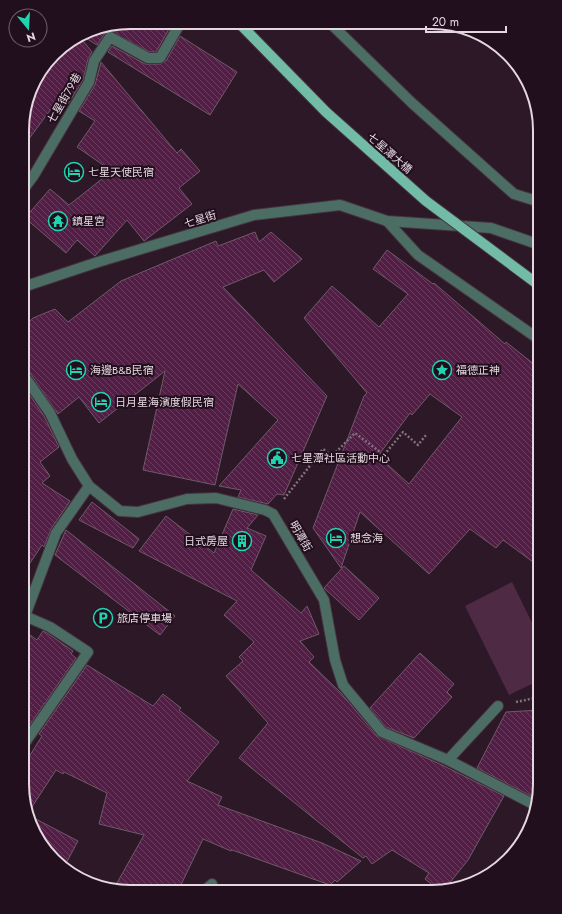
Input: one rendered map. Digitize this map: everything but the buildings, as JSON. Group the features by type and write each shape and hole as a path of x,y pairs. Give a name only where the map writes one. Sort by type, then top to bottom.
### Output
{"main road":[{"name":"七星潭大橋","path":"245,29 326,112 426,201 533,281"}],"street":[{"name":"七星街79巷","path":"29,182 89,82 94,61 110,37 148,58 160,58 177,29"},
{"path":"336,29 412,103 514,194 533,200"},
{"name":"七星街","path":"29,285 98,262 254,215 340,205 387,221 492,228 533,243"},
{"name":"七星街","path":"387,221 418,255 533,335"},
{"path":"29,384 50,413 72,459 89,486 120,511 138,512 187,499 216,498 265,510 273,514"},
{"path":"29,605 56,533 89,486"},
{"name":"明潭街","path":"273,514 324,600 335,660 343,685 382,732 448,760 531,803"},
{"path":"29,618 50,627 88,652 29,738"},
{"path":"448,760 498,706"}],"path":[{"path":"273,514 323,449 332,456 355,433 384,455 403,432 418,445 426,435"},
{"path":"498,706 533,698"}],"shaded area":[{"path":"512,582 533,625 533,683 509,695 465,606"}],"place":[{"name":"七星天使民宿","path":"74,172"},
{"name":"鎮星宮","path":"58,221"},
{"name":"海邊B&B民宿","path":"76,370"},
{"name":"福德正神","path":"442,370"},
{"name":"日月星海濱度假民宿","path":"101,402"},
{"name":"七星潭社區活動中心","path":"277,458"},
{"name":"想念海","path":"336,538"},
{"name":"日式房屋","path":"242,541"},
{"name":"旅店停車場","path":"103,618"}]}
